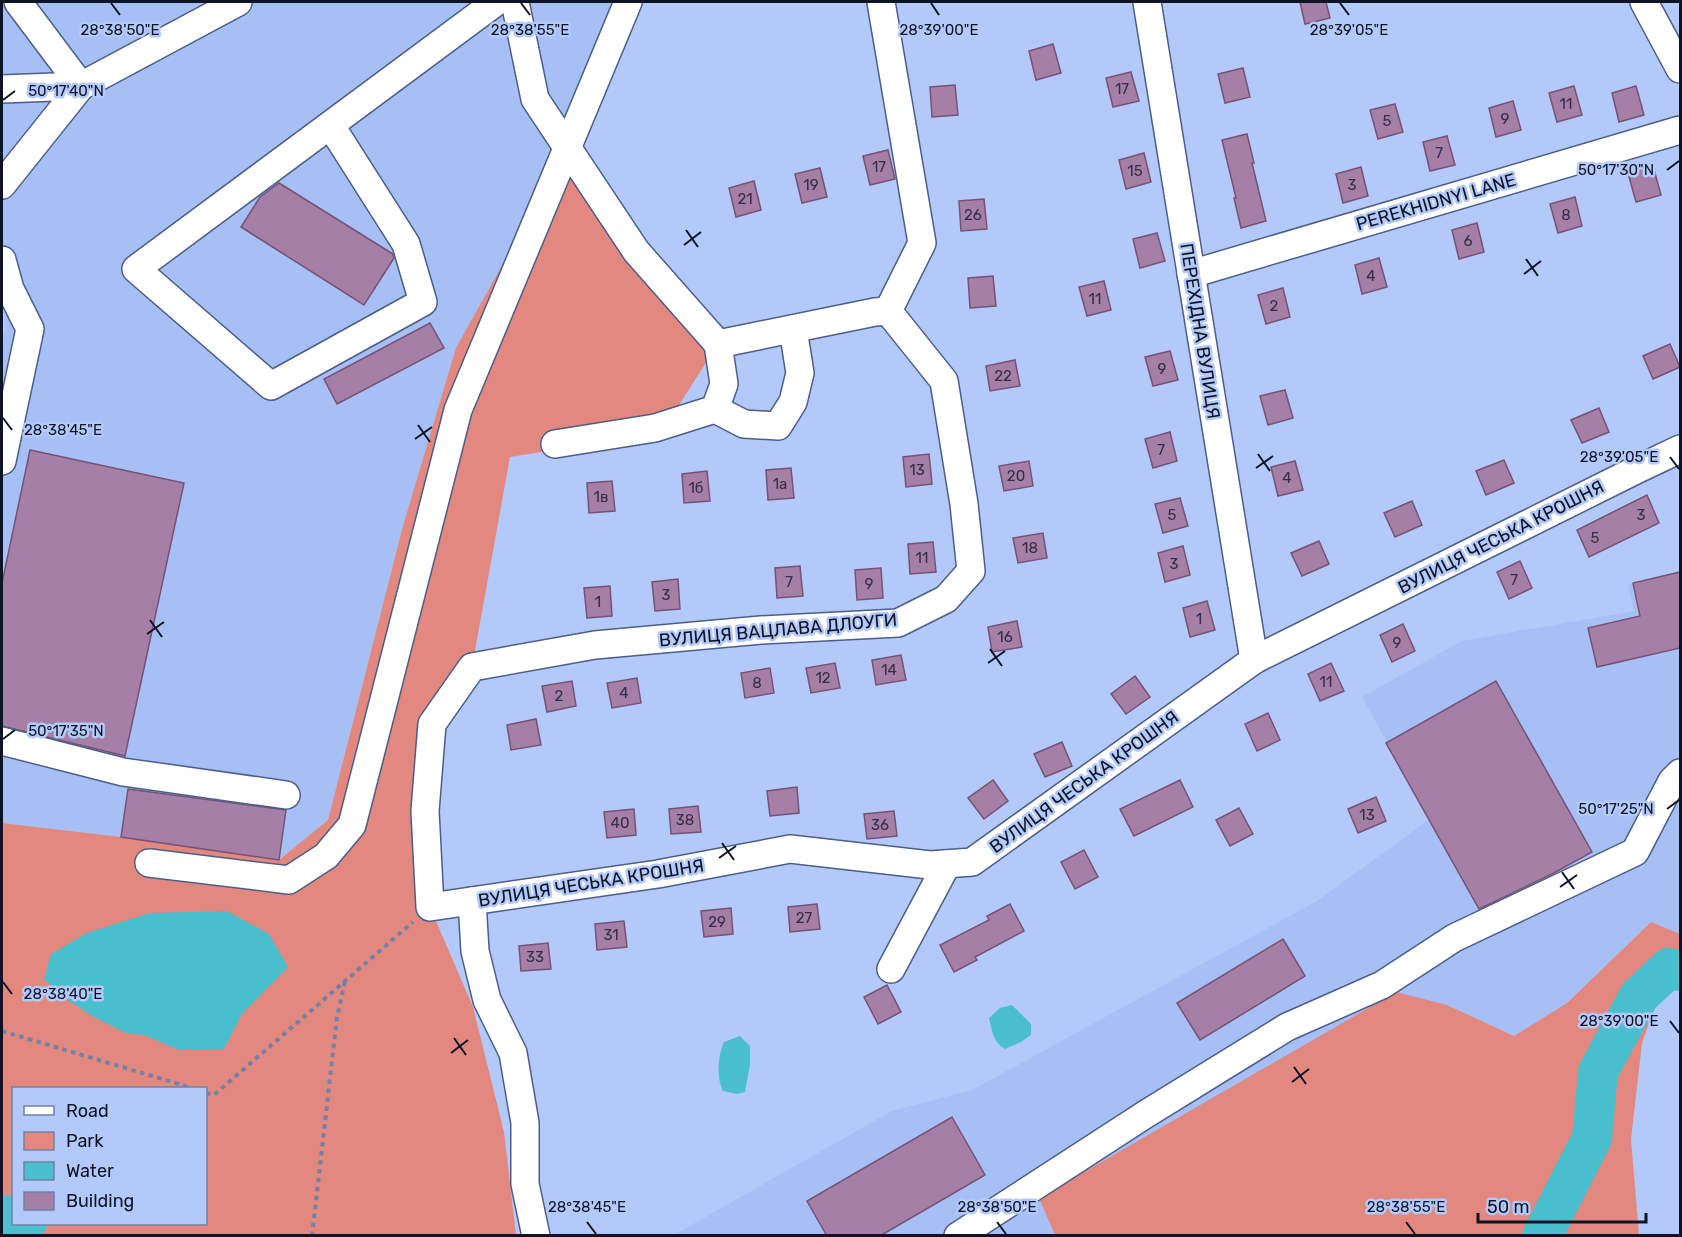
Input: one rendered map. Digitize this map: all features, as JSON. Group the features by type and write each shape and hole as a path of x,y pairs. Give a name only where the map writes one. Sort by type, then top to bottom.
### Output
{"street":[{"path":"18,2 81,86"},
{"path":"2,185 81,86 238,2"},
{"path":"331,126 406,244 423,302 271,386 136,269 496,2"},
{"path":"515,2 535,99 636,251 718,344 724,384 715,409"},
{"path":"149,863 289,880 326,856 352,825 458,410 628,2"},
{"path":"718,344 888,311 922,243 881,2"},
{"name":"ПЕРЕХІДНА ВУЛИЦЯ","path":"1147,2 1254,660"},
{"path":"1644,2 1680,69"},
{"path":"2,89 81,86"},
{"name":"PEREKHIDNYI LANE","path":"1191,273 1680,130"},
{"path":"2,260 10,289 30,329 2,461"},
{"name":"ВУЛИЦЯ ВАЦЛАВА ДЛОУГИ","path":"430,907 425,810 432,724 472,667 595,645 761,630 898,623 946,598 971,571 964,504 944,381 888,311"},
{"path":"555,444 655,428 715,409 744,424 778,426 794,402 800,373 793,329"},
{"name":"ВУЛИЦЯ ЧЕСЬКА КРОШНЯ","path":"430,907 658,874 790,849 930,866 972,862 1254,660 1680,449"},
{"path":"2,741 123,772 286,795"},
{"path":"958,1236 1146,1114 1287,1027 1382,985 1454,938 1635,852 1676,791"},
{"path":"891,969 947,864"},
{"path":"472,901 475,951 487,1000 513,1053 525,1123 525,1184 536,1236"}],"path":[{"path":"207,1093 214,1095 430,907"},
{"path":"312,1236 337,1017 345,981"},
{"path":"2,1031 185,1087"}],"shaded area":[{"path":"2,2 628,2 403,526 328,820 279,860 121,837 2,823 2,344 6,329 2,289"},
{"path":"1680,571 1680,934 1651,922 1567,1003 1514,1036 1447,1005 1039,1198 1055,1235 672,1236 892,1111 972,1090 1317,901 1430,819 1362,697 1462,641 1634,611 1628,585"}],"green space":[{"path":"568,147 718,344 661,433 510,457 472,667 432,724 430,907 473,1007 504,1132 516,1235 2,1236 2,823 121,837 279,860 328,820 403,526 456,348"},
{"path":"1651,922 1680,934 1680,971 1669,969 1642,1043 1631,1139 1639,1235 1055,1235 1039,1198 1396,992 1447,1005 1514,1036 1567,1003"}],"water":[{"path":"227,911 269,934 288,967 242,1014 224,1049 179,1050 144,1035 126,1033 94,1017 66,999 44,979 51,954 87,933 150,913"},
{"path":"1012,1005 1031,1024 1031,1035 1005,1049 995,1040 989,1018 1000,1008"},
{"path":"740,1036 750,1046 750,1064 745,1092 737,1094 723,1091 719,1079 719,1066 724,1042"},
{"path":"2,1195 12,1196 12,1225 48,1225 42,1235 2,1235"}],"building":[{"path":"1300,2 1326,2 1330,18 1305,24"},
{"path":"1053,44 1061,73 1036,80 1029,51"},
{"path":"1243,68 1250,97 1225,103 1218,74"},
{"path":"1131,72 1139,101 1113,107 1106,78"},
{"path":"955,85 958,115 932,117 930,87"},
{"path":"1574,86 1582,115 1557,122 1549,93"},
{"path":"1636,86 1644,115 1619,122 1612,93"},
{"path":"1513,101 1521,130 1496,137 1489,108"},
{"path":"1395,104 1403,132 1378,139 1370,110"},
{"path":"1247,134 1266,221 1241,228 1222,140"},
{"path":"1447,136 1455,165 1430,171 1423,142"},
{"path":"888,150 895,179 870,185 863,156"},
{"path":"1144,153 1151,182 1126,189 1119,160"},
{"path":"1653,166 1661,195 1636,202 1628,173"},
{"path":"1361,167 1368,196 1343,203 1336,174"},
{"path":"820,168 827,197 802,203 795,174"},
{"path":"754,181 761,210 736,217 729,188"},
{"path":"279,183 393,254 394,258 364,305 241,227 260,197"},
{"path":"1575,197 1582,226 1558,233 1550,204"},
{"path":"984,199 987,229 961,231 959,201"},
{"path":"1477,223 1484,252 1459,259 1452,230"},
{"path":"1157,233 1165,261 1140,268 1133,239"},
{"path":"1379,258 1387,287 1362,294 1355,265"},
{"path":"993,276 996,306 970,308 968,278"},
{"path":"1104,281 1111,310 1087,316 1079,287"},
{"path":"1283,288 1290,317 1266,324 1258,295"},
{"path":"430,323 444,348 337,404 324,379"},
{"path":"1670,344 1680,367 1653,379 1643,356"},
{"path":"1170,351 1178,380 1153,386 1145,357"},
{"path":"1015,360 1020,386 990,391 986,366"},
{"path":"1285,390 1293,418 1268,425 1260,396"},
{"path":"1599,408 1609,432 1582,443 1571,420"},
{"path":"1170,432 1177,461 1153,468 1145,439"},
{"path":"30,450 184,483 125,756 2,726 2,583"},
{"path":"929,454 932,484 906,487 903,457"},
{"path":"1504,460 1514,483 1486,495 1476,471"},
{"path":"1029,461 1033,486 1004,491 999,466"},
{"path":"1295,461 1303,490 1278,496 1271,467"},
{"path":"791,468 794,498 768,500 766,470"},
{"path":"707,471 710,501 684,503 682,474"},
{"path":"612,481 615,511 589,513 587,483"},
{"path":"1647,495 1659,523 1589,557 1577,530"},
{"path":"1180,498 1188,526 1163,533 1155,504"},
{"path":"1412,501 1422,525 1395,537 1384,513"},
{"path":"1043,533 1047,558 1018,563 1013,538"},
{"path":"1319,541 1329,564 1302,576 1291,553"},
{"path":"933,542 936,572 910,574 908,544"},
{"path":"1183,546 1190,575 1165,582 1158,553"},
{"path":"1520,561 1532,588 1509,599 1497,572"},
{"path":"800,566 803,596 777,598 775,568"},
{"path":"881,568 883,598 857,600 855,570"},
{"path":"1680,572 1680,648 1597,667 1588,628 1640,616 1633,583"},
{"path":"678,579 680,609 655,611 652,582"},
{"path":"610,586 612,616 587,618 584,588"},
{"path":"1207,601 1215,630 1190,637 1183,608"},
{"path":"1017,621 1022,647 992,652 988,627"},
{"path":"1403,624 1415,651 1392,662 1380,635"},
{"path":"901,655 906,680 876,685 872,660"},
{"path":"835,663 840,688 811,693 806,668"},
{"path":"1331,663 1344,691 1320,701 1308,674"},
{"path":"770,668 774,693 745,698 741,673"},
{"path":"1135,676 1150,697 1126,714 1111,694"},
{"path":"637,678 641,703 612,708 607,683"},
{"path":"572,681 576,706 547,712 542,686"},
{"path":"1496,681 1592,852 1479,909 1386,743"},
{"path":"1268,713 1280,740 1257,751 1245,724"},
{"path":"536,719 541,745 511,750 507,725"},
{"path":"1062,742 1072,766 1045,777 1034,754"},
{"path":"993,780 1008,801 984,819 968,798"},
{"path":"1180,780 1193,807 1134,836 1120,809"},
{"path":"797,787 799,813 770,816 767,791"},
{"path":"128,789 286,810 279,860 121,837"},
{"path":"1376,797 1386,821 1358,833 1348,809"},
{"path":"698,806 701,832 671,834 669,809"},
{"path":"1239,808 1253,834 1230,846 1216,820"},
{"path":"634,809 636,835 607,838 604,812"},
{"path":"894,811 897,836 867,839 864,814"},
{"path":"1084,850 1098,877 1075,889 1061,862"},
{"path":"817,904 820,929 790,932 788,907"},
{"path":"1010,904 1024,931 975,957 977,960 954,972 940,945 989,920 987,916"},
{"path":"731,908 733,934 704,937 701,911"},
{"path":"624,921 627,947 597,950 595,924"},
{"path":"1283,939 1305,976 1200,1040 1177,1003"},
{"path":"548,943 551,969 521,971 519,946"},
{"path":"887,985 901,1012 878,1024 864,997"},
{"path":"952,1117 985,1175 880,1236 827,1236 807,1201"}],"waterway":[{"path":"1542,1236 1592,1138 1598,1072 1639,996 1669,968 1680,971"}]}
